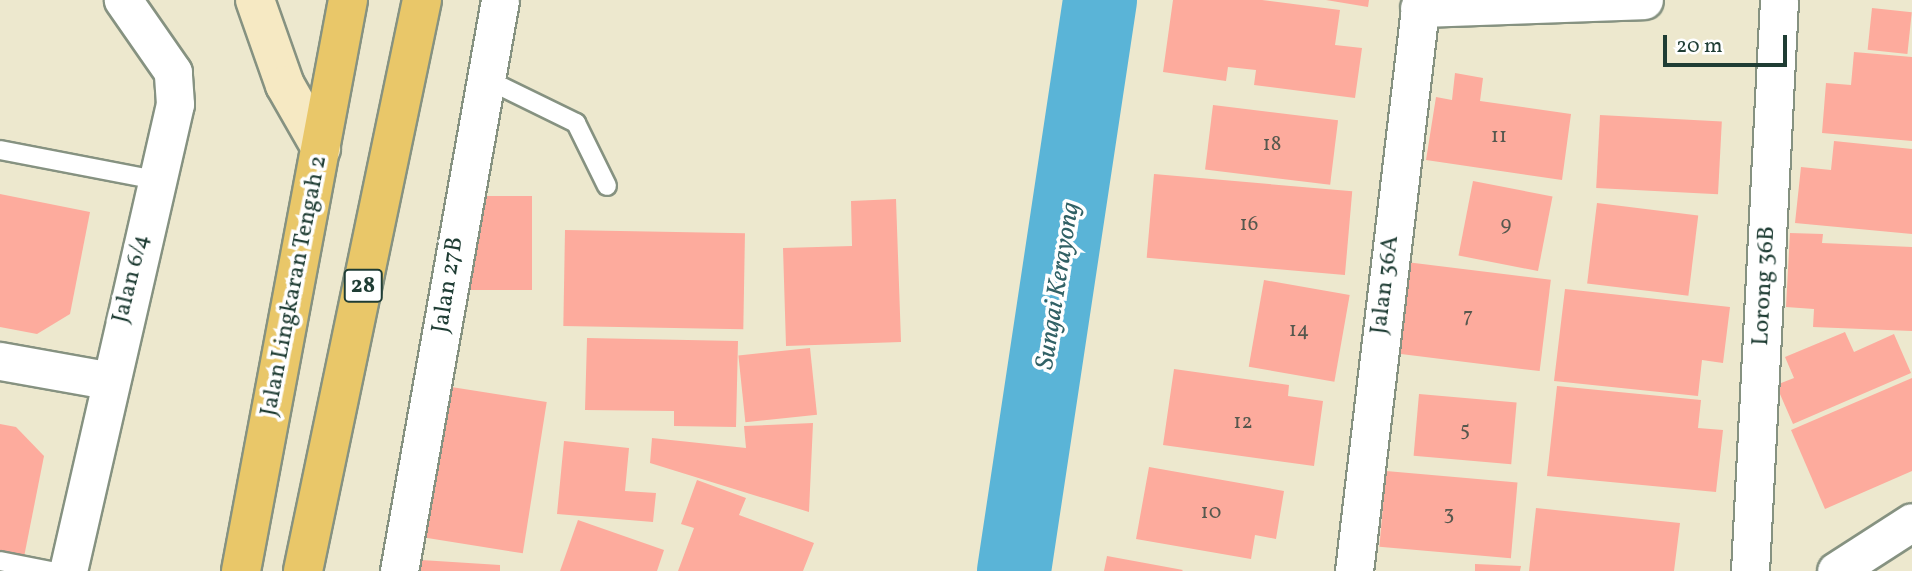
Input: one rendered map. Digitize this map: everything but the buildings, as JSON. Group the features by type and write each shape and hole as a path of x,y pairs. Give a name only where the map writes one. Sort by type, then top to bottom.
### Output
{"highway":[{"name":"Jalan Lingkaran Tengah 2","path":"241,571 348,0"},
{"name":"28","path":"303,571 422,0"}],"street":[{"name":"Jalan 6/4","path":"68,571 107,380 175,104 173,72 123,0"},
{"path":"255,0 285,85 321,148"},
{"name":"Jalan 27B","path":"399,571 482,77 500,0"},
{"path":"1420,4 1644,0"},
{"name":"Lorong 36B","path":"1750,571 1779,0"},
{"name":"Jalan 36A","path":"1354,571 1420,4"},
{"path":"0,361 107,380"},
{"path":"1836,571 1912,522"}],"lane":[{"path":"482,77 576,123 607,186"},
{"path":"0,150 156,180"},
{"path":"0,561 51,571"}],"waterway":[{"name":"Sungai Kerayong","path":"1014,571 1100,0"}]}
